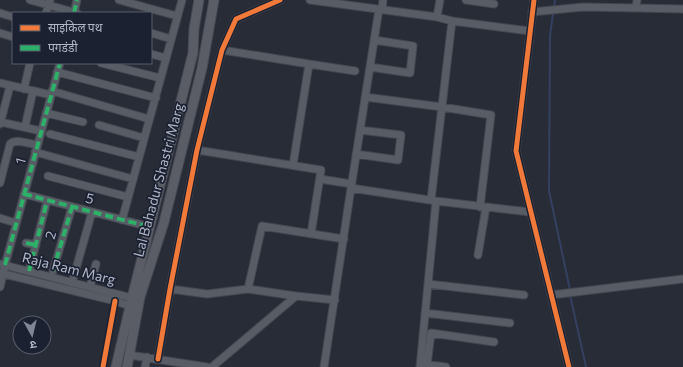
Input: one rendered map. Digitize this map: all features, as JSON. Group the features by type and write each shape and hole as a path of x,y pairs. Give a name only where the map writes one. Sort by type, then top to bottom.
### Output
{"main road":[{"name":"Lal Bahadur Shastri Marg","path":"116,367 192,53 199,0"},
{"name":"Lal Bahadur Shastri Marg","path":"127,367 140,297 164,222 202,68 214,0"},
{"path":"156,201 168,204"}],"street":[{"path":"30,0 49,3 72,12"},
{"path":"75,12 77,0"},
{"path":"120,0 177,16"},
{"path":"122,220 182,0"},
{"path":"158,359 197,150 222,50 236,19 280,0"},
{"path":"310,0 326,1 380,10 437,17 452,21 530,31"},
{"path":"324,367 374,40 383,0"},
{"path":"437,17 440,0"},
{"path":"466,0 494,4"},
{"path":"534,0 516,151 569,367"},
{"path":"636,8 637,0"},
{"path":"532,12 583,8 683,9"},
{"path":"0,13 12,17"},
{"path":"422,365 433,201 452,21"},
{"path":"0,33 12,37"},
{"path":"152,33 171,39"},
{"path":"370,67 410,73 413,46 374,40"},
{"path":"222,50 355,71"},
{"path":"152,54 166,58"},
{"path":"24,89 30,64"},
{"name":"1","path":"0,287 2,265 16,222 60,64"},
{"path":"105,64 160,78"},
{"path":"294,165 309,64"},
{"path":"57,72 156,98"},
{"path":"0,83 32,91 51,93 150,119"},
{"path":"10,86 0,123 41,131"},
{"path":"25,127 32,91"},
{"path":"365,98 442,107 491,115 478,255"},
{"path":"46,112 83,122"},
{"path":"99,125 144,138"},
{"path":"356,154 398,160 401,135 360,130"},
{"path":"50,134 139,157"},
{"path":"0,183 10,144 16,141 36,149 133,179"},
{"path":"197,150 321,170 311,234"},
{"path":"48,176 128,197"},
{"path":"320,179 433,201 530,212"},
{"name":"5","path":"24,194 150,227"},
{"path":"29,271 46,204"},
{"name":"2","path":"53,271 72,207"},
{"path":"72,283 92,212"},
{"path":"0,218 16,222"},
{"path":"248,289 262,226 344,239"},
{"path":"26,243 36,245"},
{"path":"90,287 96,264"},
{"name":"Raja Ram Marg","path":"2,265 90,287 131,302"},
{"name":"Raja Ram Marg","path":"1,273 116,301 131,302"},
{"path":"551,295 683,279"},
{"path":"428,284 524,296"},
{"path":"170,289 207,294 248,289 334,300"},
{"path":"212,367 296,296"},
{"path":"425,313 510,323"},
{"path":"422,365 431,333 494,342"},
{"path":"129,355 207,367"},
{"path":"145,367 147,358"},
{"path":"422,365 446,367"}],"waterway":[{"path":"555,0 550,35 549,191 570,290"},
{"path":"570,295 586,367"}],"marked path":[{"path":"74,12 77,0"},
{"path":"5,265 60,64"},
{"path":"24,194 150,227"},
{"path":"29,271 46,205"},
{"path":"53,271 72,207"},
{"path":"26,243 36,245"}],"cycle path":[{"path":"158,359 197,150 222,50 236,19 280,0"},
{"path":"534,0 516,151 569,367"},
{"path":"103,367 115,301"}]}
